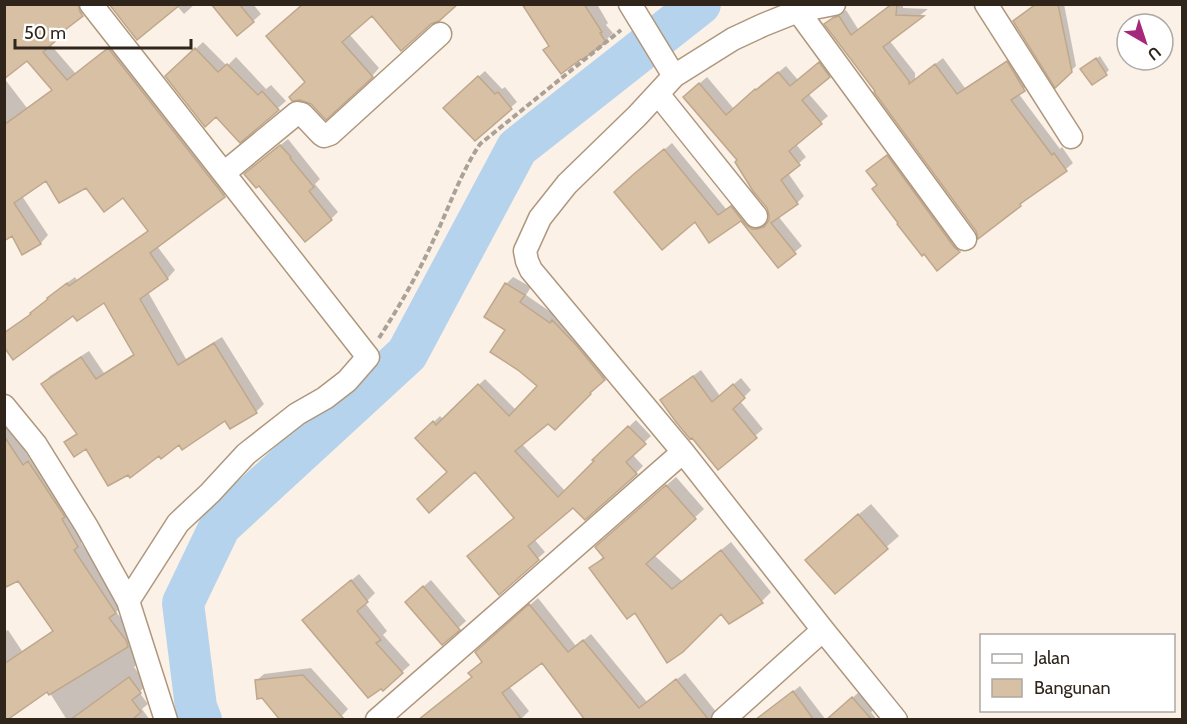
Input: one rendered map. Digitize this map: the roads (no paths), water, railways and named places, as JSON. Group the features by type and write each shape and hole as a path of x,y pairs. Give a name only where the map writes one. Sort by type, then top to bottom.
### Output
{"street":[{"path":"91,4 368,357 340,387 297,414 246,454 178,523 128,601"},
{"path":"834,4 798,11 763,25 671,71 658,94 567,184 540,218 525,251 525,256 531,270 683,452 896,720"},
{"path":"986,4 1071,137"},
{"path":"798,11 965,239"},
{"path":"638,12 671,71"},
{"path":"224,173 297,113 302,114 324,136 330,134 440,34"},
{"path":"658,94 756,216"},
{"path":"4,406 36,445 87,527 128,601 166,720"},
{"path":"377,720 683,452"},
{"path":"723,720 823,630"}],"waterway":[{"path":"201,720 196,707 183,603 220,526 407,354 517,148 700,4"}]}
